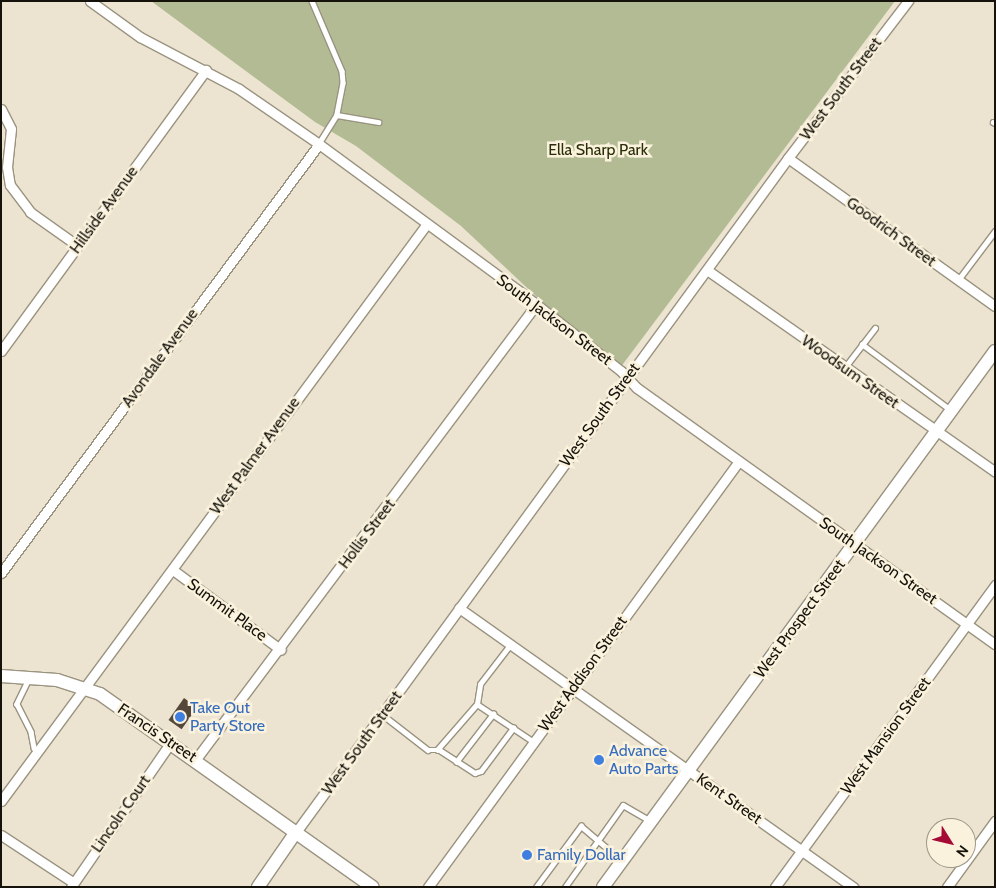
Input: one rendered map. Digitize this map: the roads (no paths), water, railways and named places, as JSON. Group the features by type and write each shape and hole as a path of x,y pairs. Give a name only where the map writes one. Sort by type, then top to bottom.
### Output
{"street":[{"name":"South Jackson Street","path":"90,1 140,37 206,70 319,144 536,306 628,378 636,388 995,644"},
{"name":"West South Street","path":"296,832 788,158 908,1"},
{"name":"Hillside Avenue","path":"3,344 78,246 206,70"},
{"path":"1,108 12,129 8,167 10,185 30,212 78,246"},
{"name":"Avondale Avenue","path":"1,573 319,144"},
{"name":"Goodrich Street","path":"788,158 995,306"},
{"name":"West Palmer Avenue","path":"1,802 40,752 426,225"},
{"name":"Woodsum Street","path":"706,270 935,432 995,472"},
{"name":"Hollis Street","path":"196,759 281,650 536,306"},
{"name":"West Prospect Street","path":"603,887 995,351"},
{"name":"West Addison Street","path":"428,887 739,461"},
{"name":"Summit Place","path":"172,570 281,650"},
{"name":"West Mansion Street","path":"775,887 995,585"},
{"name":"Kent Street","path":"459,608 853,887"},
{"name":"Francis Street","path":"1,676 63,681 100,694 196,759 373,887"},
{"name":"Lincoln Court","path":"72,885 171,742"},
{"path":"947,887 995,821"},
{"path":"258,887 296,832"},
{"path":"1,835 72,885"}],"lane":[{"path":"312,1 342,71 343,93 337,115 319,144"},
{"path":"337,115 378,122"},
{"path":"958,280 995,231"},
{"path":"844,368 875,328"},
{"path":"862,344 951,410"},
{"path":"438,749 477,704 480,684 510,644"},
{"path":"30,677 17,704 31,732 34,748 40,752"},
{"path":"477,704 534,742"},
{"path":"456,762 493,714"},
{"path":"383,715 428,750 438,749 475,773 481,771 513,728"},
{"path":"565,887 624,804 652,822"},
{"path":"536,887 581,826 599,839 622,861"}],"place":[{"name":"Take Out Party Store","path":"180,717"},
{"name":"Advance Auto Parts","path":"599,760"},
{"name":"Family Dollar","path":"527,855"}],"park label":[{"name":"Ella Sharp Park","path":"598,150"}]}
